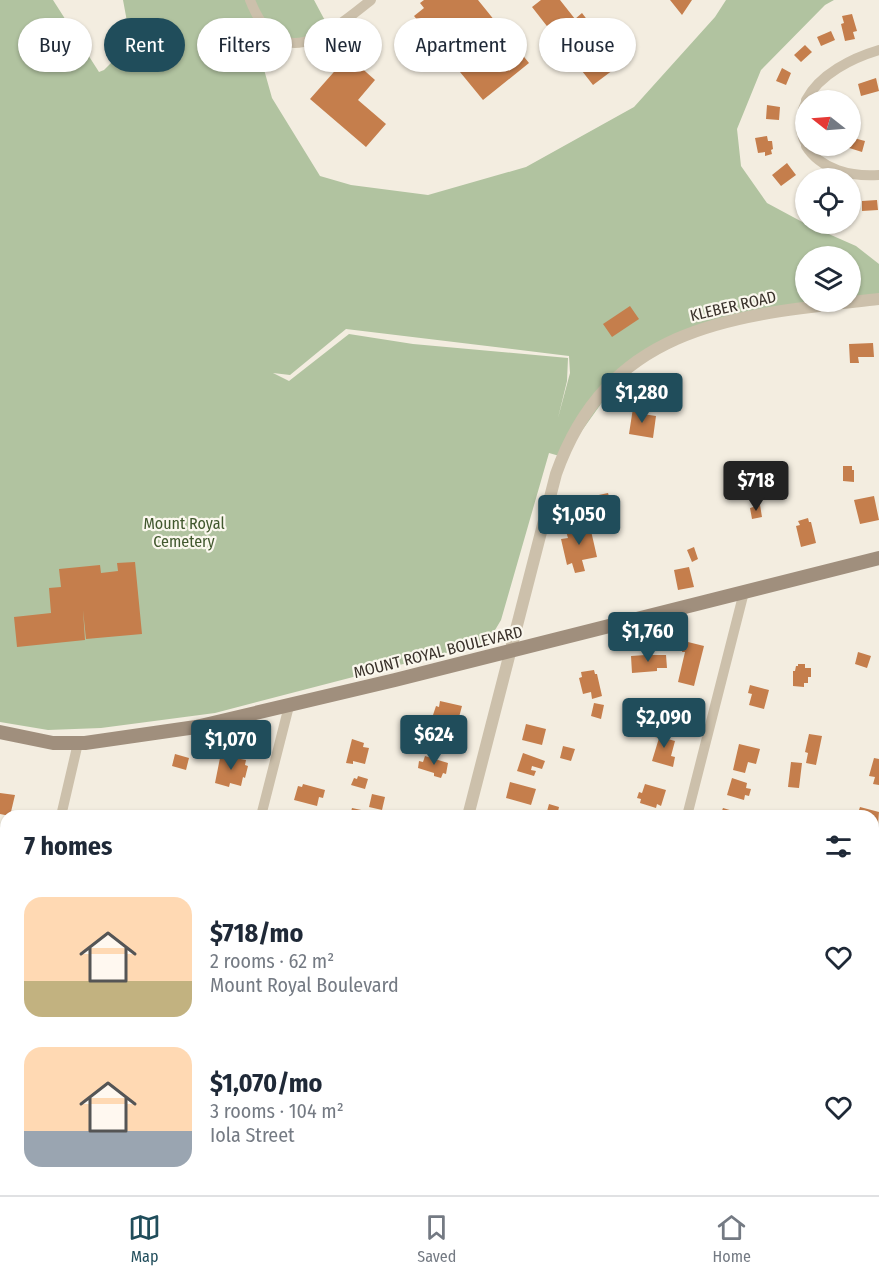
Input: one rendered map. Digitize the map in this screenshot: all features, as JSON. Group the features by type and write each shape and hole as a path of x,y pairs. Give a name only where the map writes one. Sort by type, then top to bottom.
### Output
{"main road":[{"name":"MOUNT ROYAL BOULEVARD","path":"0,732 53,742 78,743 118,740 186,729 289,706 879,558"}],"street":[{"path":"250,0 269,34 287,42 303,42 330,30 371,0"},
{"path":"814,90 841,66 879,50"},
{"path":"816,156 838,170 862,175 879,175"},
{"name":"KLEBER ROAD","path":"470,810 537,545 562,457 578,425 611,383 657,348 707,326 763,313 879,299"},
{"path":"689,810 744,592"},
{"path":"263,810 289,706"},
{"path":"63,810 78,743"}],"green space":[{"name":"Mount Royal Cemetery","path":"0,0 53,0 64,18 18,18 18,72 92,72 92,61 99,72 104,70 104,72 185,72 185,18 126,18 123,0 314,0 324,18 304,18 303,42 292,38 292,18 197,18 197,72 265,72 272,98 320,176 351,185 428,195 526,167 634,107 715,17 726,0 834,0 825,5 761,70 737,129 741,166 767,203 795,218 795,234 829,234 856,246 795,246 795,311 724,322 626,369 563,457 549,453 501,620 488,642 215,713 101,728 48,730 0,722","holes":["346,329 569,356 570,373 558,418 567,381 568,358 413,344 349,334 289,381 273,373 290,375"]},
{"name":"Mount Royal Cemetery","path":"861,250 879,264 879,299 861,302"}],"building":[{"path":"424,0 478,0 493,18 416,18 414,16 424,8 420,3"},
{"path":"541,0 560,0 574,18 541,18 532,7"},
{"path":"670,0 692,0 682,15"},
{"path":"582,13 586,18 576,18"},
{"path":"852,14 857,31 853,32 855,39 845,41 841,24 844,23 842,16"},
{"path":"831,31 835,40 821,46 817,37"},
{"path":"805,45 812,52 801,62 794,55"},
{"path":"782,68 791,73 786,85 776,81"},
{"path":"334,72 366,72 375,80 358,100 386,124 366,147 310,99"},
{"path":"460,72 518,72 483,100"},
{"path":"583,72 610,72 593,85"},
{"path":"876,78 879,91 861,96 858,84"},
{"path":"767,105 780,107 779,120 766,119"},
{"path":"767,136 768,141 772,141 773,149 772,154 765,156 765,152 758,153 755,138"},
{"path":"861,140 865,141 861,152"},
{"path":"787,163 795,174 781,186 772,175"},
{"path":"877,200 878,210 862,211 862,201"},
{"path":"630,306 639,319 612,337 603,324"},
{"path":"873,343 874,357 858,357 859,363 850,363 849,344"},
{"path":"633,408 644,410 643,414 656,416 653,438 629,434"},
{"path":"843,466 852,466 854,482 843,481"},
{"path":"608,493 610,500 604,507 605,512 592,515 590,504 596,502 594,496"},
{"path":"874,496 879,520 860,524 854,500"},
{"path":"760,505 762,517 752,519 750,508"},
{"path":"808,518 816,543 801,547 796,526 800,525 798,521"},
{"path":"589,522 597,557 582,560 585,571 575,573 572,563 567,565 561,539 568,538 565,528"},
{"path":"694,547 698,559 692,562 687,550"},
{"path":"135,562 142,634 86,639 83,610 85,640 17,647 14,617 51,613 49,588 61,587 59,569 100,565 101,573 118,571 117,563"},
{"path":"689,567 694,587 678,590 674,570"},
{"path":"684,641 704,646 694,686 678,682 685,652 682,652"},
{"path":"858,652 871,656 867,668 855,664"},
{"path":"666,655 667,668 632,673 631,656"},
{"path":"798,664 805,664 805,668 811,668 811,677 808,677 808,683 804,683 804,687 793,686 793,671"},
{"path":"594,670 602,696 592,699 591,692 583,694 579,678 582,677 581,672"},
{"path":"750,685 769,690 764,709 749,705 752,694 748,693"},
{"path":"440,701 462,706 458,721 433,715"},
{"path":"665,702 685,708 681,723 661,717"},
{"path":"594,703 604,705 601,719 591,716"},
{"path":"526,724 546,729 542,745 522,740"},
{"path":"437,725 454,730 453,749 437,746 440,733 435,732"},
{"path":"653,730 669,735 668,739 675,741 671,756 675,757 673,767 652,761 659,738 651,736"},
{"path":"809,734 822,736 816,765 806,763 808,753 805,752"},
{"path":"352,739 364,743 363,747 369,748 365,764 353,761 353,764 346,763"},
{"path":"739,744 760,749 756,764 748,762 745,773 733,770"},
{"path":"563,746 575,749 571,761 560,758"},
{"path":"523,753 545,761 542,769 532,766 531,770 536,771 534,776 517,771"},
{"path":"175,754 189,758 186,770 172,766"},
{"path":"225,756 246,760 245,765 248,766 241,786 230,783 229,787 215,783 220,758 225,758"},
{"path":"425,756 448,763 446,774 443,773 441,778 418,768 419,761 423,762"},
{"path":"874,758 879,759 879,785 873,784 875,777 869,776"},
{"path":"791,762 802,763 799,788 788,787"},
{"path":"358,776 368,779 365,789 351,785 354,778 357,779"},
{"path":"732,778 747,783 746,788 751,789 749,796 745,795 744,800 727,795"},
{"path":"510,782 536,789 531,805 506,798"},
{"path":"303,784 325,790 323,798 319,797 317,806 294,800 298,786 302,787"},
{"path":"645,784 666,790 661,806 657,804 656,808 640,803 641,799 637,798 639,792 642,793"},
{"path":"0,793 15,795 11,810 0,810"},
{"path":"372,794 385,797 382,810 369,807"},
{"path":"549,804 559,807 558,810 547,810"}]}
